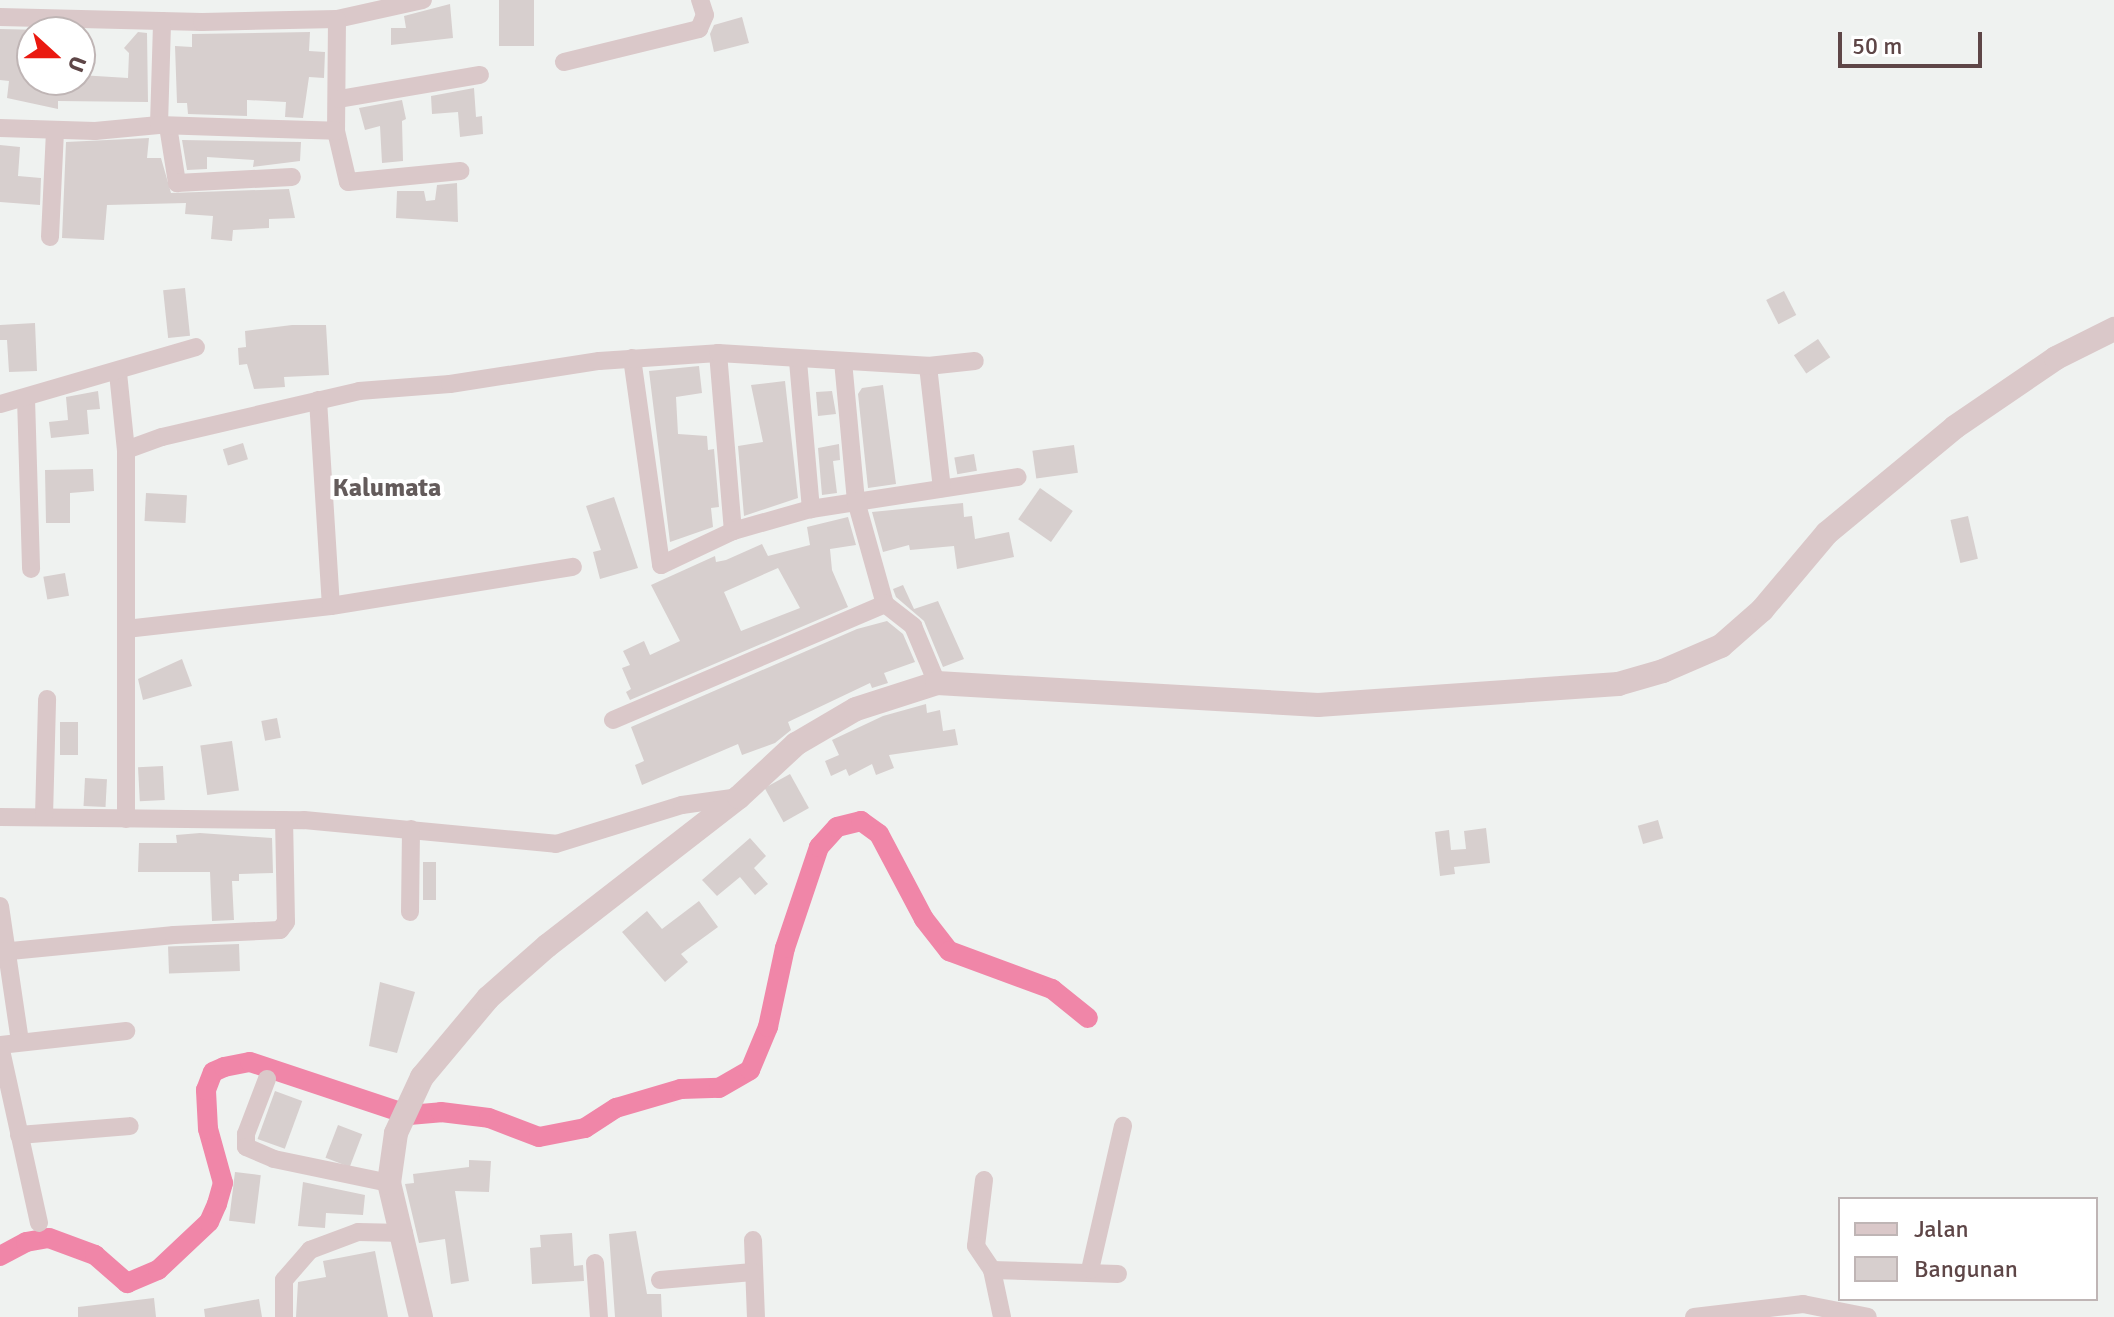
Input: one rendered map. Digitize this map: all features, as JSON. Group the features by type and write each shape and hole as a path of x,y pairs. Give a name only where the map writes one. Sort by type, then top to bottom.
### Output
{"street":[{"path":"0,17 162,21 337,19 423,0"},
{"path":"564,62 699,29 705,15 700,0"},
{"path":"337,19 339,99 336,131 346,178 353,185 460,171"},
{"path":"162,21 163,125 177,183 292,177"},
{"path":"339,99 480,75"},
{"path":"0,128 55,131 163,125 336,131"},
{"path":"50,237 55,131"},
{"path":"421,1317 404,1233 395,1219 389,1183 396,1133 422,1077 512,977 739,797 796,744 856,709 937,683 1318,705 1618,684 1663,671 1721,646 1762,610 1837,523 1955,427 2056,358 2114,329"},
{"path":"0,404 118,373 196,347"},
{"path":"126,450 318,400 632,358 718,353 798,361 928,366 975,361"},
{"path":"718,353 733,531"},
{"path":"632,358 659,564 733,531 811,509 1018,477"},
{"path":"798,361 811,509"},
{"path":"843,361 856,501 885,604 913,626 937,683"},
{"path":"928,366 942,488"},
{"path":"118,373 126,450 126,819"},
{"path":"26,398 31,569"},
{"path":"318,400 331,606"},
{"path":"126,629 331,606 573,567"},
{"path":"613,720 885,604"},
{"path":"44,817 47,699"},
{"path":"0,817 284,820 556,844 682,805 739,797"},
{"path":"4,951 280,930 286,922 284,820"},
{"path":"410,912 411,829"},
{"path":"0,906 4,951 20,1041"},
{"path":"39,1223 0,1045 126,1031"},
{"path":"267,1079 246,1134 246,1147 256,1154 389,1183"},
{"path":"19,1135 130,1126"},
{"path":"1090,1270 1123,1126"},
{"path":"984,1180 976,1246 992,1270 1002,1317"},
{"path":"284,1317 284,1280 310,1250 358,1232 404,1233"},
{"path":"753,1240 756,1317"},
{"path":"595,1263 599,1317"},
{"path":"992,1270 1090,1270 1118,1274"},
{"path":"660,1280 753,1272"},
{"path":"1694,1317 1803,1304 1868,1317"}],"building":[{"path":"499,0 534,0 534,46 499,46"},
{"path":"450,4 453,38 391,45 391,28 406,28 404,16"},
{"path":"742,17 749,43 714,52 710,34 714,25"},
{"path":"0,29 16,29 16,96 96,96 96,76 128,78 129,53 124,48 138,32 147,33 148,102 58,101 58,109 7,98 9,81 0,80"},
{"path":"310,32 309,51 325,52 324,78 309,77 303,118 285,117 286,102 247,100 247,116 188,114 187,103 177,103 175,46 192,47 192,34"},
{"path":"474,88 476,117 482,116 483,134 460,137 458,112 432,114 431,96"},
{"path":"402,100 406,119 402,121 403,161 382,163 380,126 365,130 359,108"},
{"path":"149,138 147,158 161,158 171,193 289,189 295,218 269,219 269,228 233,230 232,241 211,239 213,216 185,214 186,203 107,205 104,240 62,238 66,142"},
{"path":"182,140 301,142 300,161 253,167 254,160 207,157 207,169 187,170"},
{"path":"0,145 20,147 18,176 41,178 40,205 0,202"},
{"path":"457,183 458,222 396,218 397,191 424,191 426,201 435,200 437,185"},
{"path":"185,288 190,336 168,338 163,290"},
{"path":"1784,291 1796,315 1778,324 1766,300"},
{"path":"35,323 37,371 9,372 7,340 0,340 0,325"},
{"path":"292,325 326,325 329,375 284,377 285,387 254,389 247,364 239,365 238,348 246,347 245,331"},
{"path":"1818,339 1830,357 1806,373 1794,355"},
{"path":"699,366 702,393 676,397 678,434 707,436 708,450 714,449 719,507 711,508 713,527 670,542 649,371"},
{"path":"785,381 798,498 744,516 738,446 763,442 751,385"},
{"path":"883,385 896,484 868,488 858,394 862,388"},
{"path":"98,391 100,409 87,410 89,434 51,438 49,422 68,420 66,397"},
{"path":"832,391 836,414 818,416 816,392"},
{"path":"243,443 248,459 228,465 223,449"},
{"path":"839,444 840,460 833,461 837,493 822,495 818,448"},
{"path":"1074,445 1078,473 1036,479 1032,451"},
{"path":"974,454 977,471 957,474 954,457"},
{"path":"93,469 94,491 70,493 70,523 46,523 45,470"},
{"path":"1040,488 1073,511 1051,542 1018,519"},
{"path":"146,493 187,495 185,523 145,521"},
{"path":"614,497 638,568 600,579 593,552 601,550 586,506"},
{"path":"963,503 964,517 972,516 975,539 1009,532 1014,557 957,569 954,546 910,550 909,545 883,552 872,512"},
{"path":"1968,516 1978,559 1960,563 1950,520"},
{"path":"848,517 856,545 830,549 832,570 848,607 630,700 626,692 631,689 622,668 630,665 623,651 644,641 650,655 680,641 651,585 715,556 716,562 726,560 762,544 768,556 810,545 807,527","holes":["778,568 800,608 741,631 724,592"]},
{"path":"65,573 69,596 47,599 43,577"},
{"path":"903,585 914,609 938,601 964,659 943,667 924,621 896,597 893,589"},
{"path":"887,621 903,634 915,662 884,673 888,683 872,688 870,683 788,722 791,730 775,743 742,755 738,744 642,785 635,765 644,761 631,727 857,629"},
{"path":"182,659 192,686 143,700 138,679"},
{"path":"926,704 927,713 940,710 943,731 955,729 958,745 889,755 894,768 876,775 872,764 849,776 846,769 831,776 825,761 839,755 832,740 883,716"},
{"path":"277,718 281,738 265,741 261,721"},
{"path":"60,722 78,722 78,755 60,755"},
{"path":"232,741 239,791 207,795 200,745"},
{"path":"163,766 165,800 140,801 138,767"},
{"path":"790,774 809,808 784,822 765,788"},
{"path":"85,778 107,779 106,807 84,806"},
{"path":"1658,820 1663,838 1643,844 1638,826"},
{"path":"1486,828 1490,863 1454,867 1455,874 1440,876 1435,832 1449,830 1451,850 1466,849 1464,831"},
{"path":"200,833 272,838 273,873 239,874 239,881 232,881 234,920 212,921 210,872 138,872 139,843 177,843 176,835"},
{"path":"750,838 766,856 754,868 768,884 755,895 740,877 717,896 702,880"},
{"path":"423,862 436,862 436,900 423,900"},
{"path":"699,901 718,927 681,954 688,962 665,982 622,932 647,911 662,929"},
{"path":"239,944 240,971 169,973 168,946"},
{"path":"380,982 415,992 397,1053 369,1046"},
{"path":"275,1091 302,1101 285,1149 258,1139"},
{"path":"338,1125 362,1134 350,1167 325,1158"},
{"path":"469,1160 491,1161 489,1192 455,1191 469,1281 451,1284 445,1239 419,1243 405,1184 414,1183 413,1174 469,1167"},
{"path":"235,1172 261,1175 255,1224 229,1221"},
{"path":"303,1182 365,1195 363,1215 326,1213 325,1228 298,1226"},
{"path":"636,1231 647,1294 661,1294 662,1317 615,1317 609,1234"},
{"path":"572,1233 574,1266 583,1265 584,1281 532,1284 530,1248 541,1247 540,1235"},
{"path":"375,1251 388,1317 296,1317 298,1282 326,1277 323,1261"},
{"path":"154,1298 156,1317 78,1317 78,1307"},
{"path":"259,1299 262,1317 205,1317 204,1309"}],"waterway":[{"path":"0,1256 26,1242 49,1238 95,1255 127,1283 158,1270 209,1222 217,1204 223,1183 208,1129 206,1090 213,1072 224,1067 250,1062 409,1115 441,1112 489,1118 539,1137 585,1128 616,1108 681,1089 719,1088 750,1070 768,1027 785,948 819,847 837,827 861,821 879,834 924,919 949,951 1052,989 1088,1018"}],"district":[{"name":"Kalumata","path":"387,489"}]}
